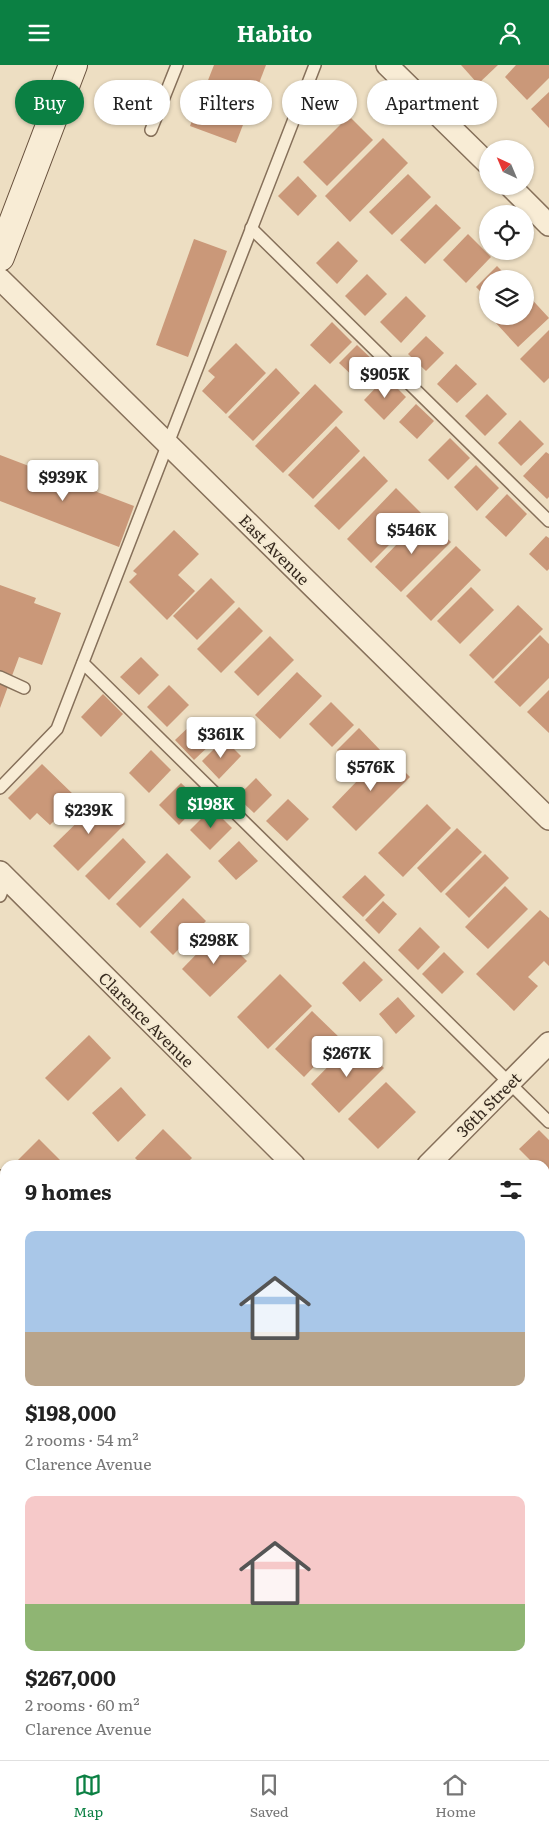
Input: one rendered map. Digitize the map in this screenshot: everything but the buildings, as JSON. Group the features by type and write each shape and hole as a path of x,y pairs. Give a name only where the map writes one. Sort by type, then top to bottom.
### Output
{"main road":[{"path":"0,257 72,65"}],"street":[{"path":"387,65 479,155"},
{"path":"519,195 549,225"},
{"name":"East Avenue","path":"0,279 549,819"},
{"name":"Clarence Avenue","path":"2,882 289,1160"},
{"name":"36th Street","path":"433,1160 549,1043"}],"lane":[{"path":"151,130 177,65"},
{"path":"0,788 57,729 315,65"},
{"path":"251,228 549,521"},
{"path":"82,663 549,1123"},
{"path":"0,677 24,688"}]}
